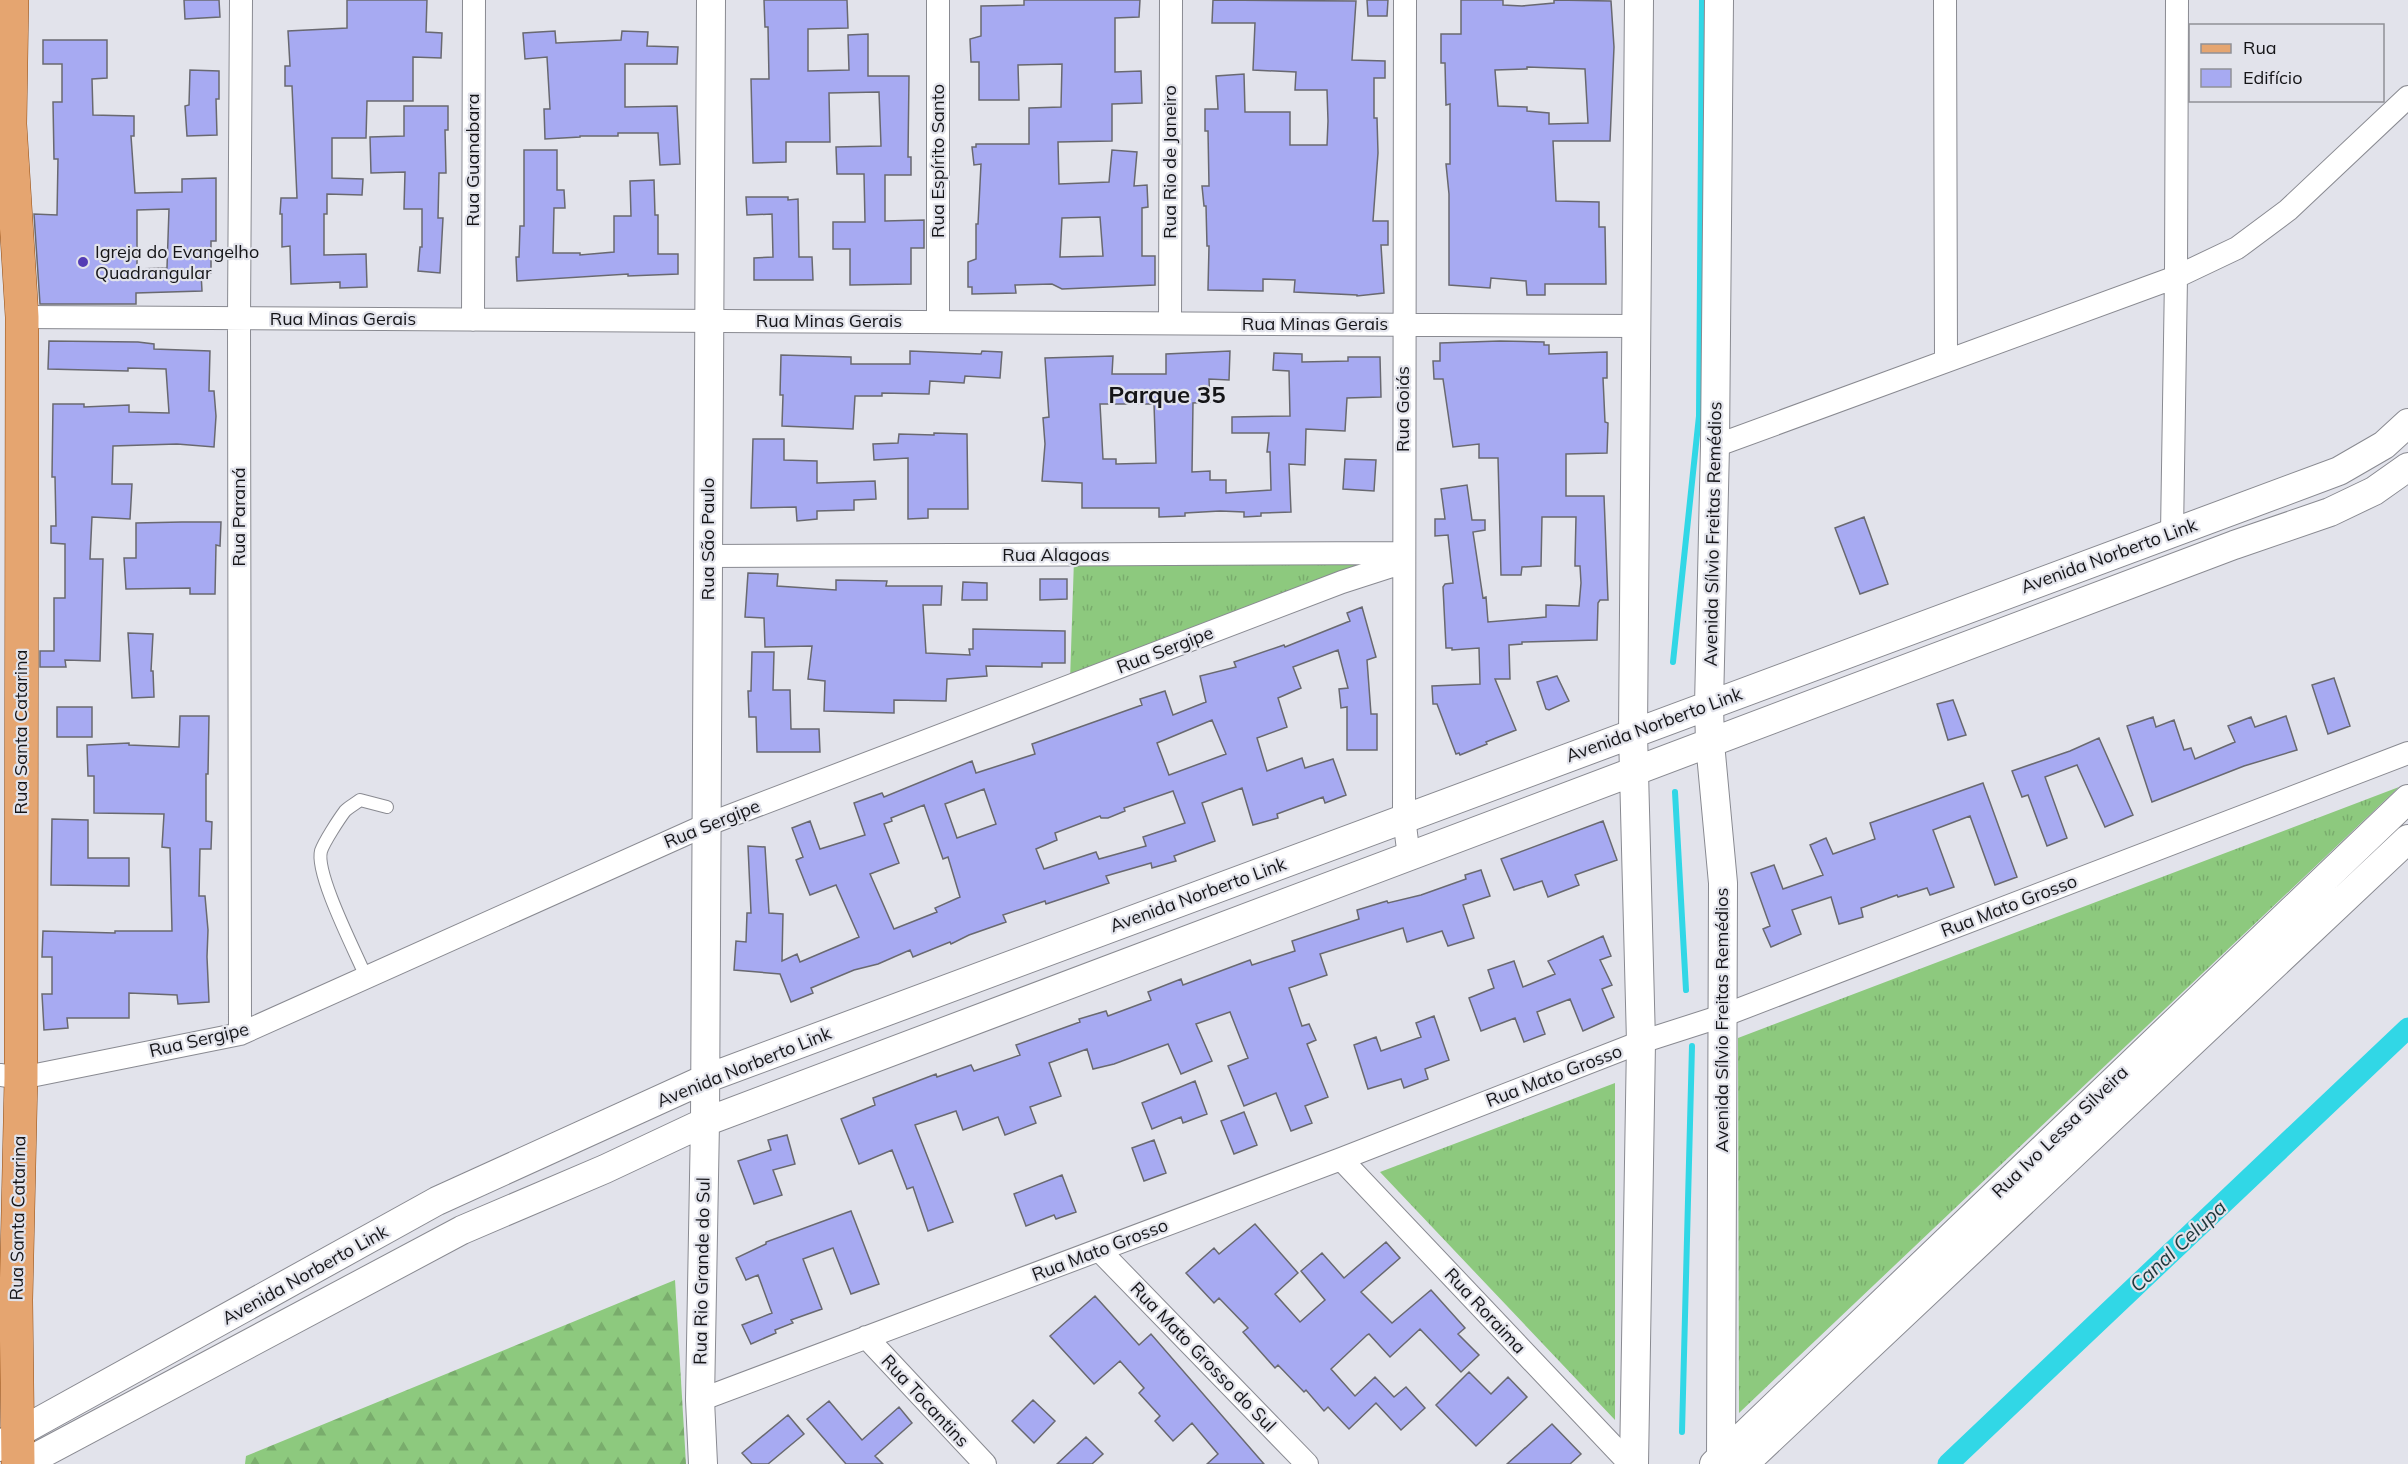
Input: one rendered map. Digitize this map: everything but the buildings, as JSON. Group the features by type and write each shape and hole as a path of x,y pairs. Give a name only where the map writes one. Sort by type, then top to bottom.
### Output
{"main road":[{"name":"Rua Santa Catarina","path":"12,0 5,124 22,317 11,770 8,1300 14,1452"}],"street":[{"name":"Rua Paraná","path":"240,1034 241,0"},
{"name":"Rua Guanabara","path":"473,320 474,0"},
{"name":"Rua São Paulo","path":"705,1079 711,0"},
{"name":"Rua Espírito Santo","path":"938,0 938,322"},
{"name":"Rua Rio de Janeiro","path":"1170,323 1171,0"},
{"name":"Rua Goiás","path":"1405,0 1404,818 1409,857"},
{"path":"1632,1464 1641,1042 1632,733 1640,0"},
{"name":"Avenida Sílvio Freitas Remédios","path":"1719,0 1715,446 1709,705 1710,743 1723,883 1725,1462"},
{"path":"1945,0 1946,361"},
{"path":"2172,532 2177,0"},
{"path":"1715,446 2176,277 2237,248 2288,210 2408,97"},
{"name":"Rua Minas Gerais","path":"22,317 1636,326"},
{"name":"Avenida Norberto Link","path":"14,1452 262,1299 437,1201 705,1079 2339,471 2384,445 2408,423"},
{"name":"Avenida Norberto Link","path":"14,1452 278,1328 462,1230 605,1169 705,1122 2234,545 2330,512 2374,491 2408,467"},
{"name":"Rua Alagoas","path":"708,556 1404,558"},
{"name":"Rua Sergipe","path":"10,1077 240,1034 706,825 1404,558"},
{"name":"Rua Mato Grosso","path":"699,1400 1341,1159 1641,1042 1722,1016 2408,753"},
{"name":"Rua Ivo Lessa Silveira","path":"1725,1462 2408,800"},
{"name":"Rua Ivo Lessa Silveira","path":"1725,1462 2408,839"},
{"path":"1070,943 1081,981"},
{"name":"Rua Rio Grande do Sul","path":"703,1464 699,1400 705,1079"},
{"path":"588,1132 605,1169"},
{"name":"Rua Roraima","path":"1341,1159 1632,1464"},
{"name":"Rua Mato Grosso do Sul","path":"1099,1250 1307,1464"},
{"path":"262,1299 278,1328"},
{"name":"Rua Tocantins","path":"866,1337 985,1464"}],"lane":[{"path":"366,977 340,919 322,869 321,852 346,810 360,800 387,807"}],"green space":[{"path":"1384,557 1070,681 1074,559"},
{"path":"2399,787 1739,1413 1738,1038"},
{"path":"1615,1083 1615,1420 1380,1172"},
{"path":"675,1280 686,1464 245,1464 246,1456"}],"waterway":[{"path":"1673,662 1699,416 1702,0"},
{"path":"1675,792 1686,990"},
{"name":"Canal Celupa","path":"1948,1464 2408,1028"},
{"path":"1682,1432 1692,1046"}],"place":[{"name":"Igreja do Evangelho Quadrangular","path":"83,262"}],"district":[{"name":"Parque 35","path":"1167,395"}]}
